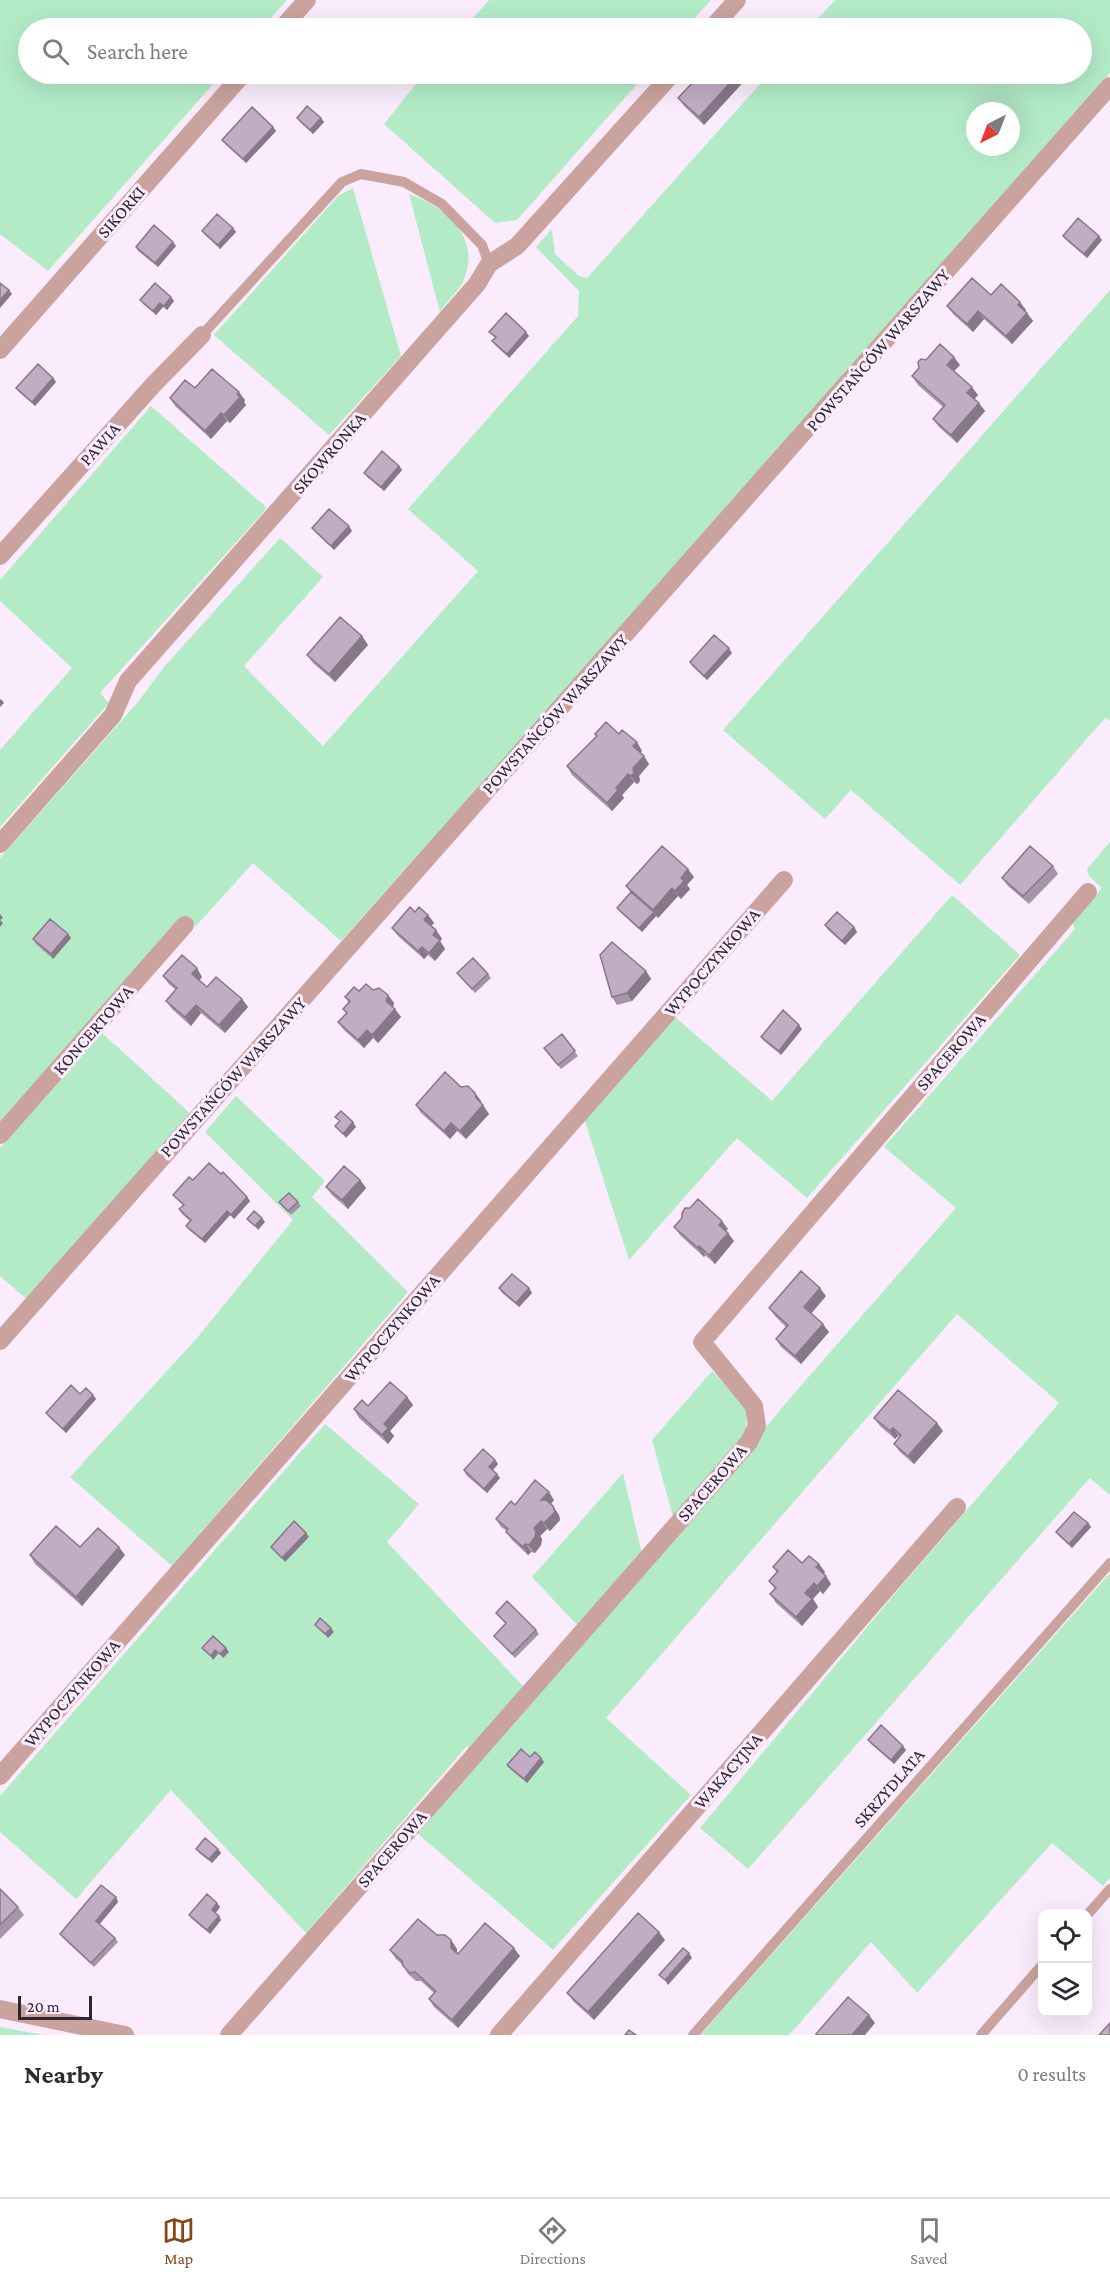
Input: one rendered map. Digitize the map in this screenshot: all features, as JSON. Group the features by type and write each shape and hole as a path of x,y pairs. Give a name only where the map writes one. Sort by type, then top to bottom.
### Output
{"street":[{"path":"291,18 307,0"},
{"path":"721,18 737,0"},
{"name":"SIKORKI","path":"0,350 234,84"},
{"name":"SKOWRONKA","path":"0,844 113,715 128,681 477,284 489,264 517,246 663,84"},
{"name":"POWSTAŃCÓW WARSZAWY","path":"0,1341 1110,86"},
{"name":"PAWIA","path":"0,556 154,384 202,335"},
{"name":"WYPOCZYNKOWA","path":"0,1776 784,879"},
{"name":"SPACEROWA","path":"229,2035 749,1442 757,1426 754,1406 702,1342 1088,892"},
{"name":"KONCERTOWA","path":"0,1135 185,925"},
{"name":"WAKACYJNA","path":"499,2035 957,1507"},
{"path":"0,2009 125,2035"}],"lane":[{"path":"202,335 342,182 361,174 404,182 442,204 482,245 489,264"},
{"name":"SKRZYDLATA","path":"693,2035 1110,1563"},
{"path":"1092,1909 1110,1889"},
{"path":"981,2035 1038,1970"}],"green space":[{"path":"0,0 287,0 271,18 18,18 18,84 213,84 48,271 0,234"},
{"path":"489,0 711,0 695,18 473,18"},
{"path":"835,0 1110,0 1110,73 925,287 341,941 253,863 196,926 187,919 0,1130 0,858 138,702 164,667 280,538 323,577 244,666 323,746 478,571 408,509 578,316 579,291 536,247 552,229 555,254 579,276 587,278 760,84 1092,84 1092,18 818,18"},
{"path":"416,84 637,84 517,220 495,223 384,124"},
{"path":"353,188 401,356 329,435 214,335 338,196"},
{"path":"409,194 446,215 456,225 468,248 465,277 440,312"},
{"path":"1110,290 1110,721 1105,718 960,885 851,790 825,819 723,730"},
{"path":"151,406 267,508 100,693 109,703 0,827 0,750 72,668 0,601 0,580"},
{"path":"1110,842 1110,1495 1090,1478 748,1869 700,1828 898,1590 1059,1403 957,1314 606,1718 691,1795 553,1950 417,1833 956,1208 884,1147 1075,929 1072,922 1102,888 1089,876 1087,869"},
{"path":"952,895 1020,955 807,1198 737,1138 629,1260 584,1118 674,1016 772,1101"},
{"path":"101,1032 191,1114 29,1301 0,1276 0,1148"},
{"path":"236,1096 325,1181 312,1197 408,1292 172,1566 70,1477 197,1338 293,1220 205,1132"},
{"path":"712,1371 747,1407 746,1433 673,1517 652,1440"},
{"path":"325,1424 419,1504 387,1542 524,1687 470,1750 467,1746 306,1933 171,1790 76,1899 0,1832 0,1796"},
{"path":"623,1473 642,1554 578,1626 532,1577"},
{"path":"1110,1573 1110,1878 1103,1886 1052,1843 917,1993 871,1942 789,2035 700,2035"},
{"path":"0,2027 44,2035 0,2035"}],"building":[{"path":"691,84 729,84 699,117 678,98"},
{"path":"307,106 321,118 310,130 297,118"},
{"path":"252,107 273,127 243,159 222,140"},
{"path":"217,214 233,228 218,245 202,231"},
{"path":"1078,218 1099,236 1084,254 1063,236"},
{"path":"154,225 173,242 155,263 136,247"},
{"path":"972,278 991,295 1001,284 1020,302 1018,305 1027,313 1006,336 978,311 967,324 947,306"},
{"path":"0,283 9,290 0,300"},
{"path":"155,283 171,297 164,306 160,303 153,311 140,300"},
{"path":"506,313 526,332 507,354 492,341 496,337 489,332"},
{"path":"940,344 954,357 947,365 972,387 967,393 979,403 951,435 933,419 945,405 912,376 919,368 918,362 921,359 926,360"},
{"path":"38,364 53,378 32,402 16,388"},
{"path":"212,369 239,392 237,394 240,397 205,431 170,398 185,380 195,388"},
{"path":"382,451 399,466 381,487 364,473"},
{"path":"329,509 349,526 331,546 312,528"},
{"path":"340,617 362,636 329,674 307,655"},
{"path":"714,635 729,648 704,676 690,662"},
{"path":"606,722 619,734 622,730 637,742 633,746 644,756 633,768 634,773 631,776 628,774 607,803 567,766 597,736 595,734"},
{"path":"662,846 688,869 681,878 684,881 675,891 672,888 653,910 626,886"},
{"path":"1030,846 1053,866 1023,896 1002,878"},
{"path":"631,892 654,912 639,928 617,908"},
{"path":"410,907 415,912 419,907 428,915 424,920 436,930 433,935 440,940 429,953 422,947 418,951 392,928"},
{"path":"837,912 854,927 842,941 825,925"},
{"path":"50,919 68,934 51,954 33,939"},
{"path":"612,942 646,971 627,993 612,997 600,955"},
{"path":"182,955 197,968 192,974 207,987 216,977 242,999 219,1025 196,1005 185,1017 166,1001 177,988 163,976"},
{"path":"473,958 488,974 472,989 457,973"},
{"path":"366,984 373,990 379,988 388,995 386,1001 395,1009 372,1035 367,1030 358,1040 338,1022 347,1013 343,1009 350,1001 345,997 354,987 359,991"},
{"path":"783,1010 799,1025 779,1051 761,1037"},
{"path":"562,1034 575,1051 558,1065 544,1048"},
{"path":"445,1072 461,1087 468,1086 483,1105 460,1131 451,1123 444,1131 416,1105"},
{"path":"341,1111 353,1122 343,1134 335,1126 340,1121 335,1117"},
{"path":"209,1163 221,1174 223,1172 247,1197 231,1215 227,1211 202,1239 186,1226 191,1220 179,1209 184,1205 173,1195 189,1177 193,1180"},
{"path":"344,1166 360,1180 342,1200 326,1187"},
{"path":"289,1193 298,1202 288,1211 279,1202"},
{"path":"698,1199 722,1221 719,1225 728,1233 709,1255 674,1227 682,1218 685,1208 690,1208"},
{"path":"254,1211 262,1218 255,1226 247,1219"},
{"path":"801,1271 820,1288 804,1307 823,1324 795,1356 776,1339 788,1325 769,1308"},
{"path":"512,1274 529,1288 516,1303 499,1288"},
{"path":"390,1382 407,1397 384,1424 388,1428 382,1435 354,1409 362,1400 368,1406"},
{"path":"71,1385 80,1394 86,1388 93,1395 63,1429 46,1413"},
{"path":"898,1390 937,1423 908,1456 894,1444 901,1435 893,1428 890,1431 874,1418"},
{"path":"483,1449 495,1460 489,1467 497,1474 484,1489 464,1470"},
{"path":"535,1480 549,1492 541,1500 546,1500 553,1506 555,1512 544,1523 541,1521 534,1528 535,1537 529,1545 525,1544 523,1547 506,1532 508,1529 496,1519 511,1501 515,1505"},
{"path":"1074,1512 1088,1523 1069,1544 1056,1532"},
{"path":"294,1521 306,1533 282,1558 271,1547"},
{"path":"56,1526 80,1547 98,1528 119,1547 76,1597 30,1555"},
{"path":"788,1550 802,1563 809,1556 819,1564 816,1567 826,1576 817,1586 814,1583 805,1593 812,1599 796,1617 770,1594 776,1588 769,1581 778,1571 773,1567"},
{"path":"507,1601 536,1630 512,1654 494,1636 506,1623 496,1613"},
{"path":"320,1618 331,1628 325,1634 315,1625"},
{"path":"213,1636 226,1648 220,1654 215,1650 211,1656 202,1648"},
{"path":"881,1725 903,1746 891,1760 868,1740"},
{"path":"521,1749 530,1757 535,1752 541,1758 524,1779 507,1765"},
{"path":"205,1838 218,1849 209,1859 196,1849"},
{"path":"101,1885 116,1897 96,1921 115,1938 91,1963 60,1934"},
{"path":"0,1889 18,1907 0,1925"},
{"path":"207,1894 217,1903 212,1910 219,1916 207,1930 189,1915"},
{"path":"638,1913 659,1932 588,2012 567,1993"},
{"path":"418,1919 437,1935 445,1935 451,1940 451,1948 458,1954 485,1923 514,1948 452,2020 429,1999 436,1991 415,1972 410,1973 403,1966 402,1961 390,1950"},
{"path":"683,1948 689,1953 665,1980 659,1975"},
{"path":"848,1997 869,2015 852,2035 817,2035 816,2034"},
{"path":"1110,2023 1110,2035 1099,2035"},
{"path":"629,2030 636,2035 625,2035"}]}
